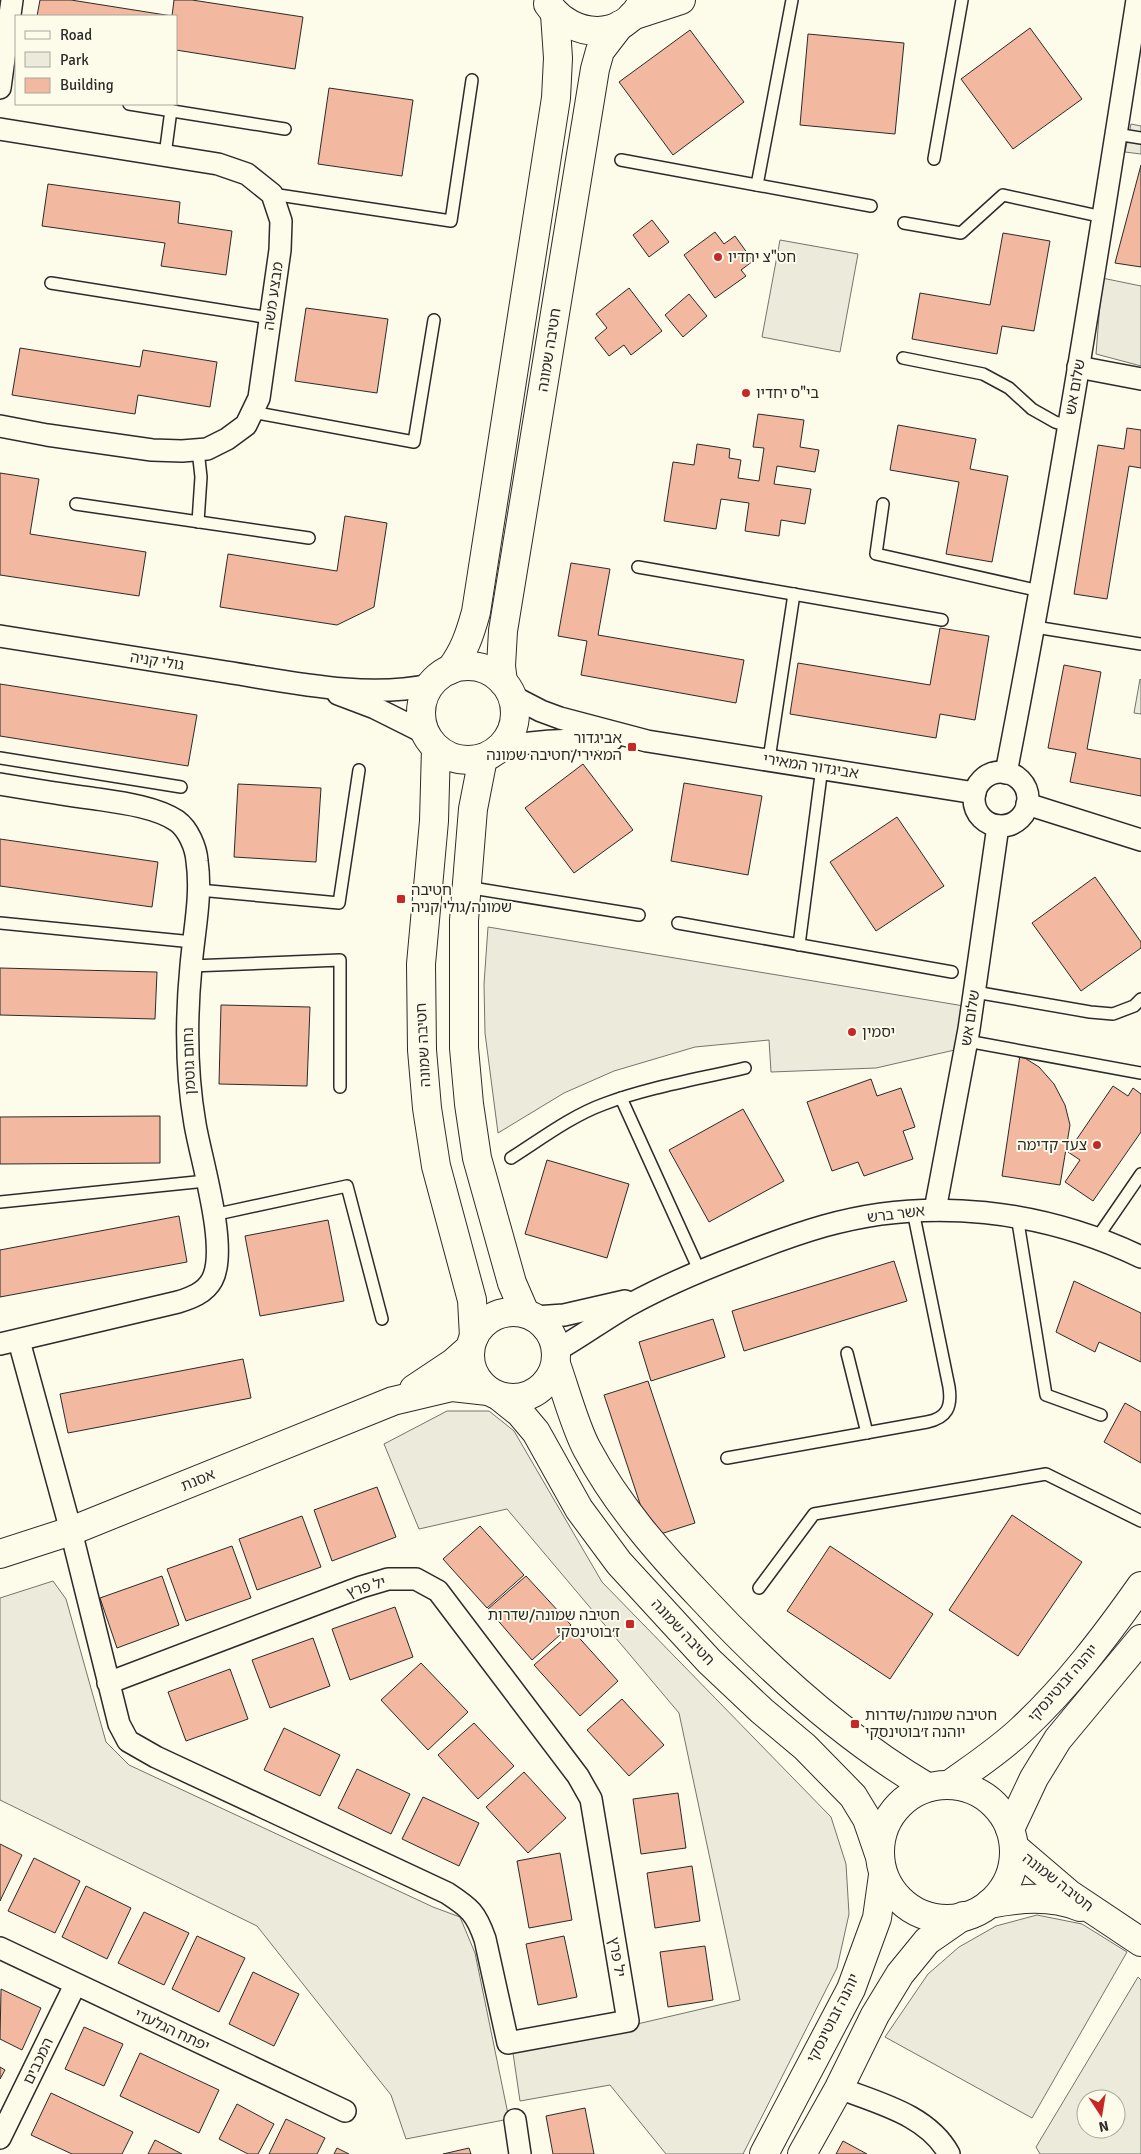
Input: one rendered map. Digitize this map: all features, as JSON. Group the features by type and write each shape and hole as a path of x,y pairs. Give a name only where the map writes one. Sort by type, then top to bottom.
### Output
{"street":[{"path":"0,88 12,0"},
{"path":"548,4 566,23 579,29 593,31 607,30 632,14 682,0"},
{"name":"שלום אש","path":"1006,773 1034,627 1078,368 1137,0"},
{"name":"חטיבה שמונה","path":"440,677 464,648 476,612 556,98 558,58 548,4"},
{"name":"חטיבה שמונה","path":"508,689 501,666 503,631 595,69 600,51 632,14"},
{"path":"0,129 218,164 247,174 272,194"},
{"name":"מבצע משה","path":"0,426 152,450 198,450 207,449 227,439 246,425 259,398 280,250 281,221 272,194"},
{"path":"1078,368 1141,379"},
{"name":"גולי קניה","path":"0,636 314,686 384,690 414,688 440,677"},
{"path":"492,752 471,760 458,760 447,756 430,741 421,720 421,708 424,696 440,677 467,666 484,669 508,689 515,717 513,728 492,752 473,809 466,887 463,980 464,1048 469,1104 479,1167 512,1283 530,1315 550,1331 556,1357 586,1448 611,1489 648,1539 736,1634 787,1683 867,1748 938,1786"},
{"name":"גולי קניה","path":"314,686 375,708 430,741"},
{"name":"אביגדור המאירי","path":"508,689 541,711 560,718 647,741 822,767 975,793"},
{"name":"אביגדור המאירי","path":"492,752 530,742 571,739 647,741"},
{"name":"חטיבה שמונה","path":"430,741 434,821 421,964 422,1050 427,1108 436,1166 472,1300 472,1343"},
{"path":"999,772 1006,773 1013,775 1024,784 1027,790 1027,804 1025,812 1014,823 998,826 991,824 979,814 976,808 975,793 987,777 999,772"},
{"name":"נחום גוטמן","path":"0,784 128,804 162,814 178,822 191,839 197,859 199,890 188,998 188,1051 191,1100 218,1239 216,1265 212,1281 198,1295 178,1302 10,1343"},
{"path":"1027,804 1141,840"},
{"name":"שלום אש","path":"935,1210 967,1041 998,826"},
{"name":"אשר ברש","path":"556,1357 628,1305 656,1291 788,1237 826,1225 876,1215 935,1210 1017,1216 1097,1238 1140,1256"},
{"name":"אשר ברש","path":"530,1315 564,1315 602,1307 656,1291"},
{"path":"530,1315 513,1312 489,1318 480,1326 472,1343 470,1360 473,1372 494,1394 518,1398 536,1392 545,1385 552,1376 556,1357"},
{"name":"יל פרץ","path":"10,1343 71,1531 108,1683 119,1724 128,1741 156,1757 447,1893 469,1907 480,1923 485,1939 508,2043 628,2021 590,1799 578,1776 438,1591 416,1579 388,1579 362,1587 108,1683"},
{"name":"אסנת","path":"0,1554 71,1531 393,1401 424,1384 453,1363 472,1343"},
{"name":"אסנת","path":"393,1401 452,1387 494,1394"},
{"name":"חטיבה שמונה","path":"494,1394 520,1413 536,1432 579,1509 619,1563 709,1661 762,1711 805,1747 853,1796 867,1819 881,1864"},
{"name":"יוהנה זבוטינסקי","path":"938,1786 990,1756 1021,1730 1085,1661 1141,1586"},
{"name":"יוהנה זבוטינסקי","path":"1012,1838 1034,1778 1058,1739 1141,1638"},
{"path":"802,2154 839,2088 875,2015 900,1974 927,1941 964,1916 988,1904 1003,1888 1012,1868 1012,1838 1000,1811 986,1797 968,1788 938,1786 907,1797 892,1813 882,1833 881,1864 893,1892 907,1906 924,1915 934,1917 964,1916"},
{"name":"חטיבה שמונה","path":"1012,1838 1068,1894 1141,1942"},
{"name":"יוהנה זבוטינסקי","path":"764,2154 851,1989 877,1918 881,1864"},
{"name":"חטיבה שמונה","path":"988,1904 1039,1898 1073,1904 1103,1916"},
{"name":"יפתח הגלעדי","path":"0,1948 345,2111"},
{"name":"המכבים","path":"0,2138 76,1984"},
{"path":"839,2088 924,2124 942,2140 949,2154"},
{"path":"515,2120 520,2154"},
{"path":"0,2150 9,2154"}],"lane":[{"path":"757,185 792,0"},
{"path":"934,159 962,0"},
{"path":"272,194 451,221 472,80"},
{"path":"137,105 285,129"},
{"path":"165,155 171,110"},
{"path":"1116,134 1141,138"},
{"path":"621,160 871,206"},
{"path":"904,223 961,233 1003,195 1103,216"},
{"path":"51,283 270,318"},
{"path":"252,412 414,442 434,320"},
{"path":"903,358 983,374 1009,388 1032,409 1055,422 1068,426"},
{"path":"198,450 201,477 198,522"},
{"path":"76,504 309,538"},
{"path":"884,504 876,554 1040,591"},
{"path":"638,567 942,620"},
{"path":"769,759 794,594"},
{"path":"1034,627 1141,644"},
{"path":"0,758 181,787"},
{"path":"799,945 822,767"},
{"path":"199,890 339,902 359,770"},
{"path":"466,887 639,915"},
{"path":"0,923 193,942"},
{"path":"678,923 952,972"},
{"path":"191,966 340,960 340,1088"},
{"path":"975,992 1090,1012 1112,1014 1134,1006 1141,999"},
{"path":"967,1041 1141,1073"},
{"path":"511,1158 580,1115 621,1098 745,1068"},
{"path":"621,1098 700,1272"},
{"path":"1097,1238 1141,1174"},
{"path":"0,1202 206,1181"},
{"path":"213,1215 347,1186 382,1319"},
{"path":"727,1458 934,1420 946,1413 950,1401 913,1211"},
{"path":"1017,1216 1046,1395 1101,1415"},
{"path":"847,1353 867,1433"},
{"path":"759,1588 814,1514 1046,1474 1141,1521"}],"green space":[{"path":"780,240 858,254 840,352 762,337"},
{"path":"1102,278 1141,286 1141,366 1096,354"},
{"path":"1141,680 1141,714 1134,713"},
{"path":"488,927 964,1006 959,1049 876,1068 771,1072 769,1040 695,1047 614,1071 564,1093 498,1133 485,1033 484,984"},
{"path":"447,1411 489,1411 514,1431 602,1582 831,1817 846,1864 849,1914 837,1968 743,2154 666,2154 610,2085 520,2101 513,2053 740,2000 679,1713 507,1509 419,1529 384,1444"},
{"path":"53,1581 66,1599 106,1742 129,1765 433,1907 460,1917 475,1953 509,2119 406,2139 391,2095 257,1926 0,1800 0,1598"},
{"path":"1037,1915 1082,1924 1127,1952 1032,2118 885,2037 928,1974 959,1947 996,1926"},
{"path":"1138,1977 1141,1980 1141,2154 1040,2154 1036,2147"}],"shaded area":[{"path":"1131,124 1141,126 1141,154 1125,152"}],"building":[{"path":"40,0 71,0 166,15 37,15"},
{"path":"174,0 192,0 303,17 295,69 178,50 178,15 172,15"},
{"path":"1030,28 1082,99 1013,149 961,79"},
{"path":"690,30 744,102 673,155 619,82"},
{"path":"808,34 904,43 895,134 800,125"},
{"path":"329,88 413,100 402,176 318,164"},
{"path":"1141,165 1141,267 1115,263"},
{"path":"48,184 180,202 178,223 232,231 226,275 161,266 165,243 42,226"},
{"path":"652,220 669,242 649,257 633,235"},
{"path":"715,232 724,244 735,236 753,261 741,270 746,276 715,298 684,255"},
{"path":"1003,233 1050,241 1034,331 1002,326 997,354 912,339 920,293 990,305"},
{"path":"629,288 662,331 631,355 624,345 609,356 595,338 607,328 596,314"},
{"path":"689,294 707,316 683,337 665,315"},
{"path":"306,308 388,319 377,393 295,381"},
{"path":"20,348 140,367 143,350 217,362 210,407 138,395 135,414 12,395"},
{"path":"758,414 804,420 800,447 819,450 815,472 777,466 774,484 811,489 805,524 781,520 779,536 745,531 749,503 721,499 716,529 664,521 673,462 694,465 697,444 730,449 729,458 741,460 738,478 759,481 764,448 753,447"},
{"path":"898,425 976,439 970,469 1008,476 992,562 946,554 959,482 890,470"},
{"path":"1127,428 1141,430 1141,468 1129,466 1107,599 1074,594 1098,445 1124,449"},
{"path":"0,473 39,479 30,534 146,552 139,596 0,575"},
{"path":"345,516 387,523 374,607 337,625 220,607 228,554 337,571"},
{"path":"571,563 610,569 598,635 744,660 736,703 581,675 587,641 558,636"},
{"path":"940,628 989,636 975,720 940,714 936,738 790,714 798,663 930,685"},
{"path":"1064,665 1101,672 1087,749 1141,759 1141,796 1070,782 1076,753 1048,748"},
{"path":"0,684 197,715 188,766 0,736"},
{"path":"583,764 633,830 574,873 525,808"},
{"path":"684,783 762,796 748,875 671,861"},
{"path":"238,784 321,788 316,862 234,857"},
{"path":"897,817 944,886 876,931 830,862"},
{"path":"0,839 158,862 152,907 0,886"},
{"path":"1095,877 1141,942 1141,948 1081,991 1032,923"},
{"path":"0,968 157,972 155,1019 0,1015"},
{"path":"221,1005 310,1007 307,1086 219,1084"},
{"path":"1020,1055 1039,1067 1054,1084 1065,1105 1070,1125 1060,1185 1002,1176"},
{"path":"871,1079 877,1096 901,1088 915,1127 903,1131 913,1159 864,1176 858,1162 832,1171 807,1102"},
{"path":"1113,1086 1128,1096 1133,1088 1141,1094 1141,1132 1093,1201 1065,1182 1080,1160 1068,1152"},
{"path":"743,1109 784,1181 709,1222 669,1150"},
{"path":"160,1116 160,1163 0,1164 0,1117"},
{"path":"547,1160 629,1184 607,1258 525,1234"},
{"path":"179,1216 187,1262 0,1297 0,1250"},
{"path":"328,1220 344,1301 260,1316 245,1236"},
{"path":"894,1261 907,1301 744,1351 732,1311"},
{"path":"1074,1281 1141,1313 1141,1362 1099,1342 1095,1352 1056,1332"},
{"path":"713,1319 725,1357 651,1381 639,1342"},
{"path":"243,1359 251,1398 68,1433 60,1394"},
{"path":"648,1381 695,1523 651,1537 604,1395"},
{"path":"1125,1403 1141,1412 1141,1463 1104,1442"},
{"path":"377,1487 396,1537 332,1561 314,1510"},
{"path":"1012,1515 1082,1562 1018,1656 949,1610"},
{"path":"302,1516 321,1567 257,1590 239,1539"},
{"path":"480,1526 524,1575 487,1608 443,1559"},
{"path":"232,1546 251,1598 186,1621 167,1569"},
{"path":"830,1546 933,1614 890,1679 787,1611"},
{"path":"162,1576 179,1625 117,1648 100,1598"},
{"path":"526,1576 571,1625 532,1660 488,1609"},
{"path":"395,1607 413,1657 350,1680 332,1629"},
{"path":"573,1631 618,1681 580,1716 534,1665"},
{"path":"313,1638 330,1686 270,1708 252,1660"},
{"path":"421,1663 468,1712 428,1750 381,1700"},
{"path":"230,1669 248,1719 186,1741 168,1692"},
{"path":"622,1699 664,1745 629,1776 587,1730"},
{"path":"474,1723 514,1766 478,1799 438,1755"},
{"path":"284,1728 340,1755 320,1796 264,1770"},
{"path":"357,1769 410,1794 391,1834 338,1808"},
{"path":"524,1772 566,1818 528,1853 486,1807"},
{"path":"678,1793 686,1848 641,1854 633,1799"},
{"path":"423,1797 479,1823 459,1866 402,1839"},
{"path":"0,1844 22,1855 0,1901"},
{"path":"560,1853 572,1920 529,1928 517,1861"},
{"path":"34,1858 80,1881 55,1933 8,1911"},
{"path":"692,1866 700,1921 655,1928 647,1873"},
{"path":"86,1886 131,1908 107,1959 62,1937"},
{"path":"144,1912 189,1933 164,1985 118,1963"},
{"path":"197,1936 245,1958 219,2012 172,1989"},
{"path":"564,1936 577,1997 538,2005 526,1944"},
{"path":"705,1946 713,2000 668,2007 660,1952"},
{"path":"253,1972 299,1994 274,2046 229,2024"},
{"path":"1,1989 41,2008 22,2050 0,2039"},
{"path":"84,2027 123,2044 104,2086 65,2069"},
{"path":"140,2053 219,2090 199,2133 120,2096"},
{"path":"0,2067 5,2070 0,2079"},
{"path":"51,2093 133,2132 122,2154 72,2154 31,2135"},
{"path":"237,2104 274,2124 258,2154 248,2154 219,2139"},
{"path":"585,2108 594,2154 553,2154 546,2116"},
{"path":"286,2119 325,2138 317,2154 269,2154"},
{"path":"155,2140 182,2154 148,2154"},
{"path":"843,2141 867,2154 836,2154"},
{"path":"337,2148 349,2154 334,2154"},
{"path":"469,2148 471,2154 443,2154"}],"place":[{"name":"חט\"צ יחדיו","path":"718,257"},
{"name":"בי\"ס יחדיו","path":"746,393"},
{"name":"אביגדור המאירי/חטיבה שמונה","path":"632,747"},
{"name":"חטיבה שמונה/גולי קניה","path":"401,899"},
{"name":"יסמין","path":"852,1032"},
{"name":"צעד קדימה","path":"1097,1145"},
{"name":"חטיבה שמונה/שדרות ז׳בוטינסקי","path":"630,1624"},
{"name":"חטיבה שמונה/שדרות יוהנה ז׳בוטינסקי","path":"855,1724"}]}
